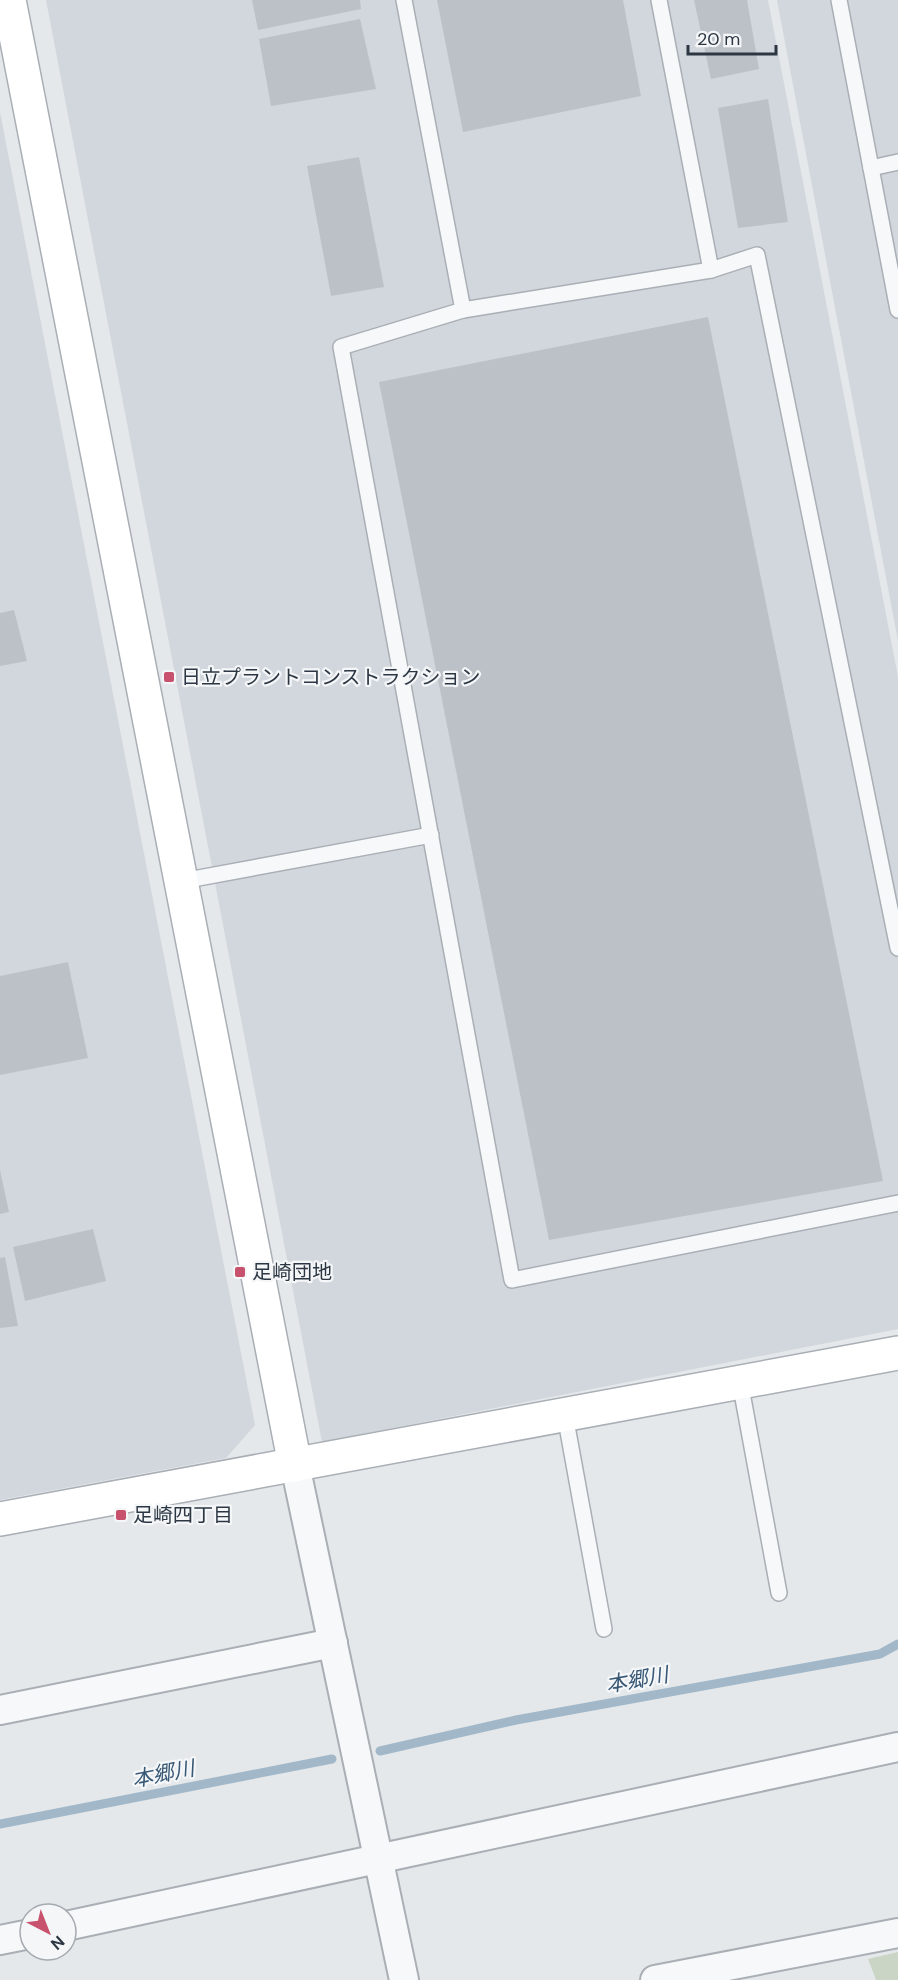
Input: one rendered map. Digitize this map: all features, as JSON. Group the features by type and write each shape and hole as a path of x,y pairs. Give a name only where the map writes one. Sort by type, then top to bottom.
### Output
{"street":[{"path":"9,0 296,1465 405,1980"},
{"path":"0,1519 898,1353"},
{"path":"0,1709 333,1643"},
{"path":"78,1923 898,1747"},
{"path":"655,1980 898,1933"},
{"path":"0,1940 18,1936"}],"lane":[{"path":"404,0 463,310"},
{"path":"659,0 711,270"},
{"path":"838,0 898,310"},
{"path":"871,168 898,162"},
{"path":"898,948 757,255 711,270 463,310 341,347 512,1280 898,1203"},
{"path":"182,881 430,835"},
{"path":"740,1383 779,1593"},
{"path":"565,1415 604,1629"}],"shaded area":[{"path":"46,0 768,0 898,677 898,1329 322,1442"},
{"path":"777,0 898,0 898,641"},
{"path":"0,112 255,1425 226,1458 0,1500"}],"green space":[{"path":"898,1952 898,1980 876,1980 868,1959"}],"building":[{"path":"252,0 360,0 361,9 258,30"},
{"path":"437,0 623,0 641,96 463,132"},
{"path":"694,0 747,0 759,69 711,79"},
{"path":"360,19 376,89 271,106 259,39"},
{"path":"768,99 788,222 738,228 718,108"},
{"path":"359,157 384,287 331,296 307,166"},
{"path":"708,317 883,1181 549,1240 379,382"},
{"path":"14,610 27,661 0,666 0,613"},
{"path":"68,962 88,1058 0,1075 0,976"},
{"path":"0,1170 9,1212 0,1214"},
{"path":"93,1229 106,1281 25,1301 13,1247"},
{"path":"5,1257 18,1326 0,1328 0,1258"}],"waterway":[{"name":"本郷川","path":"380,1751 516,1720 880,1654 898,1644"},
{"name":"本郷川","path":"0,1824 332,1759"}],"place":[{"name":"日立プラントコンストラクション","path":"169,677"},
{"name":"足崎団地","path":"240,1272"},
{"name":"足崎四丁目","path":"121,1515"}]}
